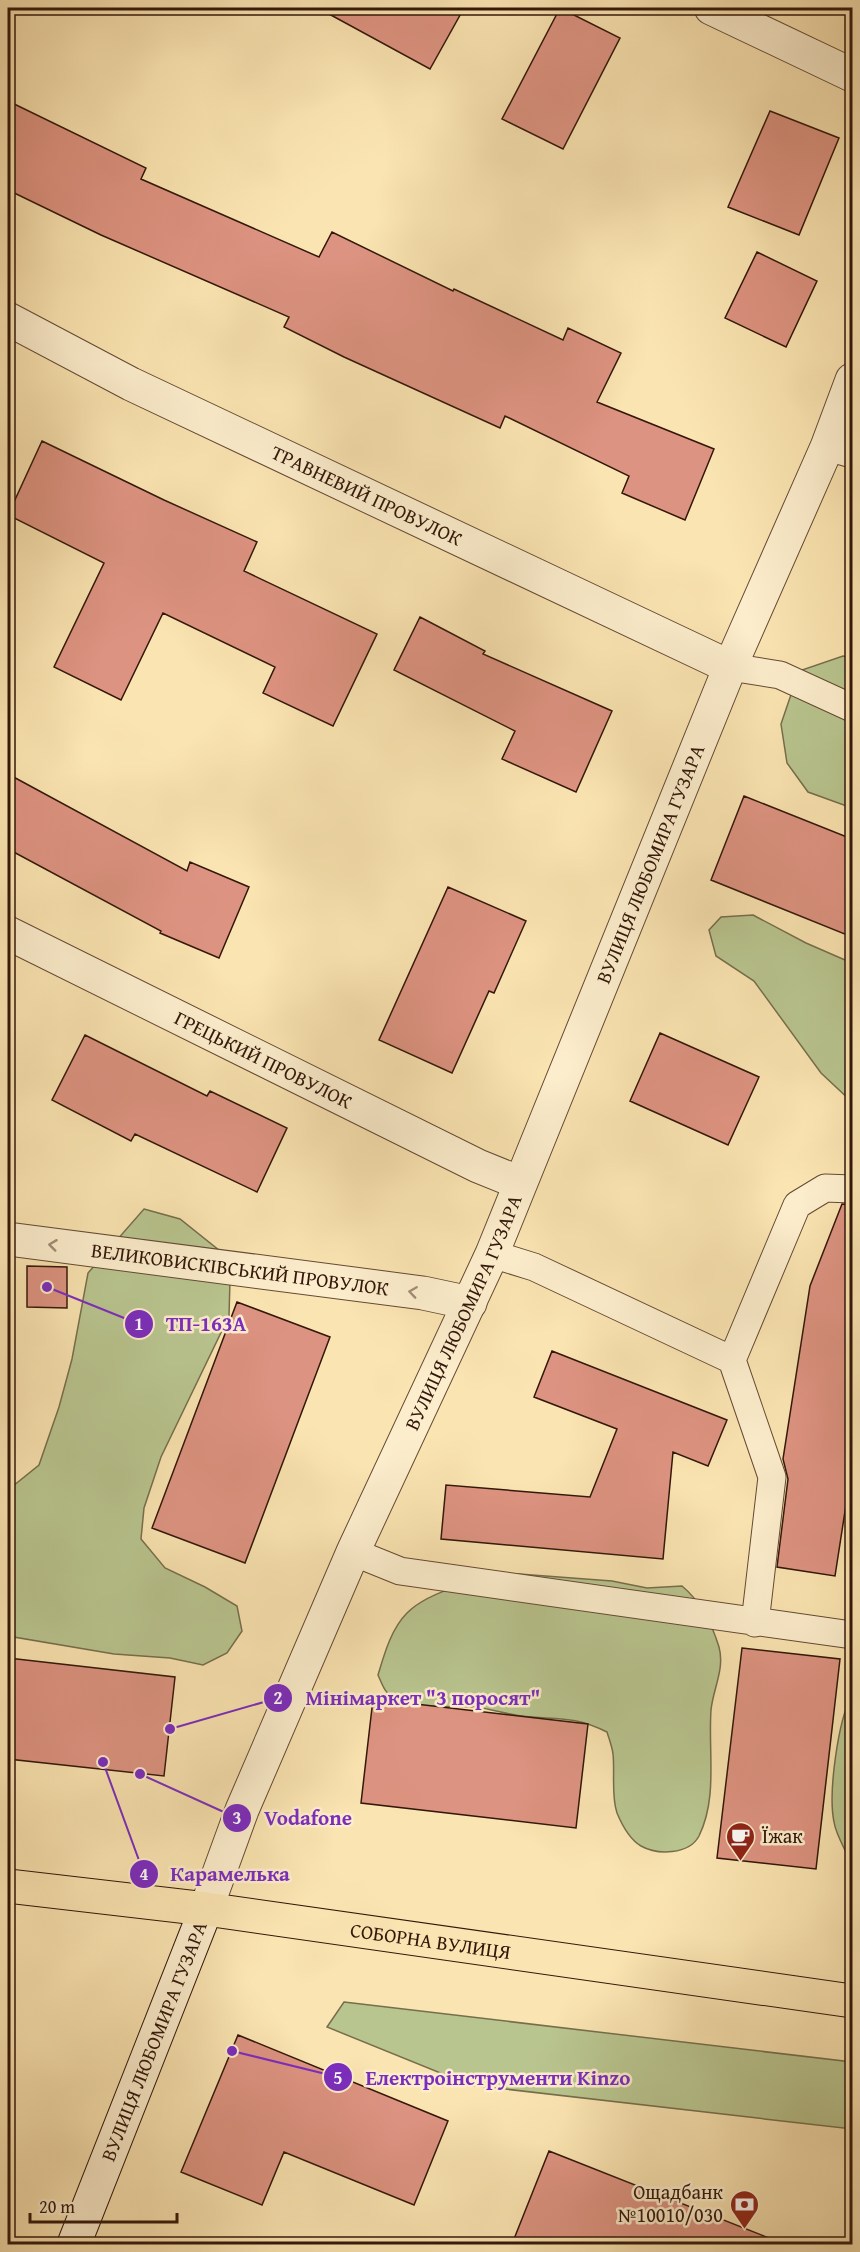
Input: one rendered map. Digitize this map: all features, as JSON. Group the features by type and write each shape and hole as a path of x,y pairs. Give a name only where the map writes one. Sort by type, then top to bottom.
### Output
{"main road":[{"name":"СОБОРНА ВУЛИЦЯ","path":"8,1886 206,1909 852,2001"}],"street":[{"path":"711,8 852,75"},
{"name":"ТРАВНЕВИЙ ПРОВУЛОК","path":"8,319 131,384 730,667"},
{"name":"ВУЛИЦЯ ЛЮБОМИРА ГУЗАРА","path":"74,2244 206,1909 242,1810 353,1552 492,1254 730,667 840,450 852,380"},
{"name":"ГРЕЦЬКИЙ ПРОВУЛОК","path":"8,933 477,1166 520,1183"},
{"name":"ВЕЛИКОВИСКІВСЬКИЙ ПРОВУЛОК","path":"8,1239 411,1292 471,1303"}],"lane":[{"path":"730,667 780,675 852,708"},
{"path":"755,1623 772,1477 732,1360 797,1205 825,1188 852,1189"},
{"path":"492,1254 534,1267 732,1360"},
{"path":"353,1552 400,1571 852,1635"}],"green space":[{"path":"843,656 852,658 852,808 808,792 787,763 781,724 799,671"},
{"path":"753,915 806,943 852,963 852,1102 821,1073 754,981 716,956 709,930 721,917"},
{"path":"144,1209 180,1219 220,1251 230,1280 229,1316 161,1457 144,1508 141,1539 165,1568 205,1587 237,1606 242,1631 227,1653 203,1665 170,1658 114,1654 8,1636 8,1490 39,1465 59,1407 72,1359 88,1273"},
{"path":"519,1574 612,1581 647,1588 682,1586 705,1613 719,1647 721,1663 711,1710 711,1774 708,1806 699,1836 688,1847 672,1852 655,1851 641,1846 626,1831 615,1806 613,1754 607,1732 565,1719 521,1716 476,1707 411,1705 393,1698 386,1691 378,1675 392,1634 407,1613 430,1597 445,1591 476,1581"},
{"path":"852,1695 852,1865 835,1827 832,1793 842,1721"},
{"path":"344,2002 852,2062 852,2129 470,2085 327,2027"}],"building":[{"path":"318,8 464,8 430,69"},
{"path":"560,8 620,38 563,149 502,119"},
{"path":"8,101 146,168 141,179 319,257 332,232 453,291 454,289 563,340 568,328 621,353 597,402 714,449 685,520 622,493 629,476 505,416 500,428 344,357 284,327 289,317 101,235 8,190"},
{"path":"770,111 839,138 799,235 728,207"},
{"path":"757,252 817,281 786,347 725,318"},
{"path":"42,441 257,542 244,571 377,634 333,726 263,693 275,667 163,613 121,700 54,667 104,563 8,515"},
{"path":"420,617 485,651 483,654 612,711 576,792 502,759 515,731 394,670"},
{"path":"8,774 187,871 190,862 249,887 219,958 160,933 161,931 8,849"},
{"path":"744,796 852,839 852,937 711,880"},
{"path":"448,887 526,921 494,993 489,991 452,1073 379,1040"},
{"path":"660,1033 759,1077 728,1145 630,1101"},
{"path":"85,1035 207,1096 210,1091 287,1128 257,1192 135,1134 131,1141 52,1100"},
{"path":"842,1204 852,1205 852,1466 835,1576 777,1567 788,1479 783,1459 810,1286"},
{"path":"27,1266 67,1267 67,1308 27,1307"},
{"path":"237,1302 330,1337 245,1563 152,1528"},
{"path":"552,1351 727,1420 708,1466 673,1452 663,1559 441,1539 446,1485 590,1497 617,1429 534,1397"},
{"path":"742,1648 840,1659 816,1869 717,1858"},
{"path":"8,1658 175,1677 164,1776 8,1759"},
{"path":"373,1699 588,1724 576,1828 361,1803"},
{"path":"238,2035 448,2121 414,2205 284,2152 262,2205 181,2172"},
{"path":"549,2151 779,2242 778,2244 512,2244"}],"place":[{"name":"ТП-163А","path":"47,1287"},
{"name":"Мінімаркет \"3 поросят\"","path":"170,1729"},
{"name":"Карамелька","path":"103,1762"},
{"name":"Vodafone","path":"140,1774"},
{"name":"Їжак","path":"741,1862"},
{"name":"Електроінструменти Kinzo","path":"232,2051"},
{"name":"Ощадбанк №10010/030","path":"744,2230"}]}
